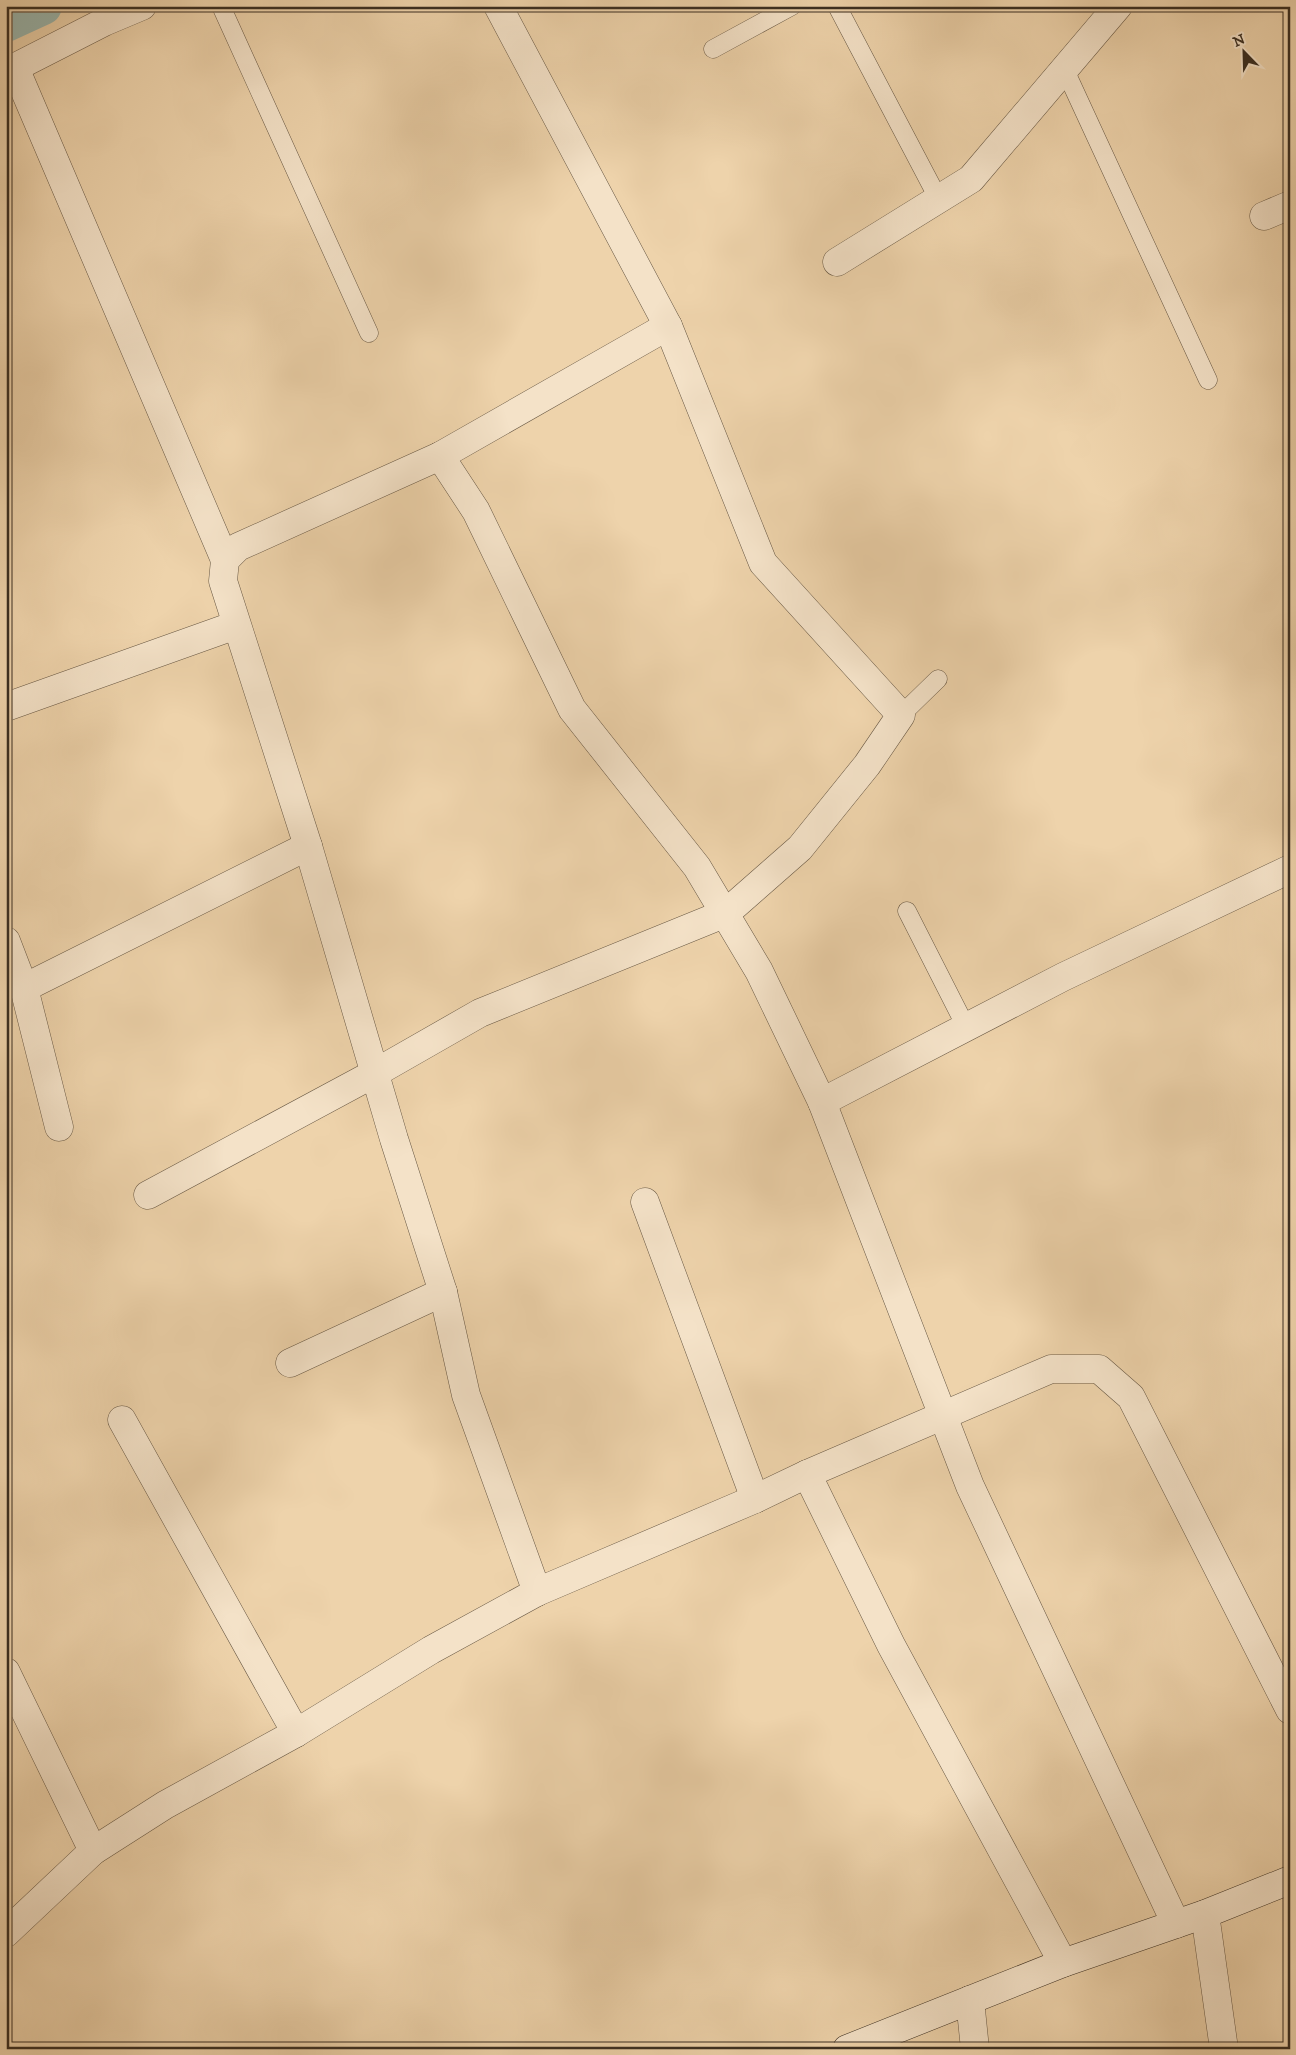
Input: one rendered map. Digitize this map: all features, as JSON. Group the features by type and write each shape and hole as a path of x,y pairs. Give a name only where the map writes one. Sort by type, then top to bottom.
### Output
{"street":[{"path":"142,6 101,14 11,70 225,560 223,581 308,846 394,1139 443,1292 466,1395 537,1592"},
{"path":"148,1195 376,1073 480,1013 726,913 800,848 867,765 901,715 763,563 668,326 498,6"},
{"path":"837,262 972,179 1118,6"},
{"path":"1264,216 1290,205"},
{"path":"225,560 238,548 440,456 668,326"},
{"path":"440,456 476,511 572,709 697,867 726,913 759,972 822,1102 970,1486 1176,1924"},
{"path":"6,706 236,625"},
{"path":"24,988 308,846"},
{"path":"822,1102 1063,977 1290,868"},
{"path":"6,941 24,988 59,1127"},
{"path":"645,1202 755,1499"},
{"path":"290,1363 443,1292"},
{"path":"6,1933 93,1852 164,1805 296,1733 431,1650 537,1592 1052,1369 1099,1369 1131,1397 1290,1710"},
{"path":"122,1420 296,1733"},
{"path":"807,1474 891,1645 1063,1963"},
{"path":"6,1672 93,1852"},
{"path":"846,2049 1063,1963 1204,1914 1290,1880"},
{"path":"1204,1914 1224,2049"},
{"path":"970,2000 975,2049"}],"lane":[{"path":"221,6 369,334"},
{"path":"713,49 792,6"},
{"path":"837,6 939,200"},
{"path":"1065,70 1208,380"},
{"path":"901,715 938,679"},
{"path":"907,911 966,1027"}],"waterway":[{"path":"6,23 43,6"}]}
